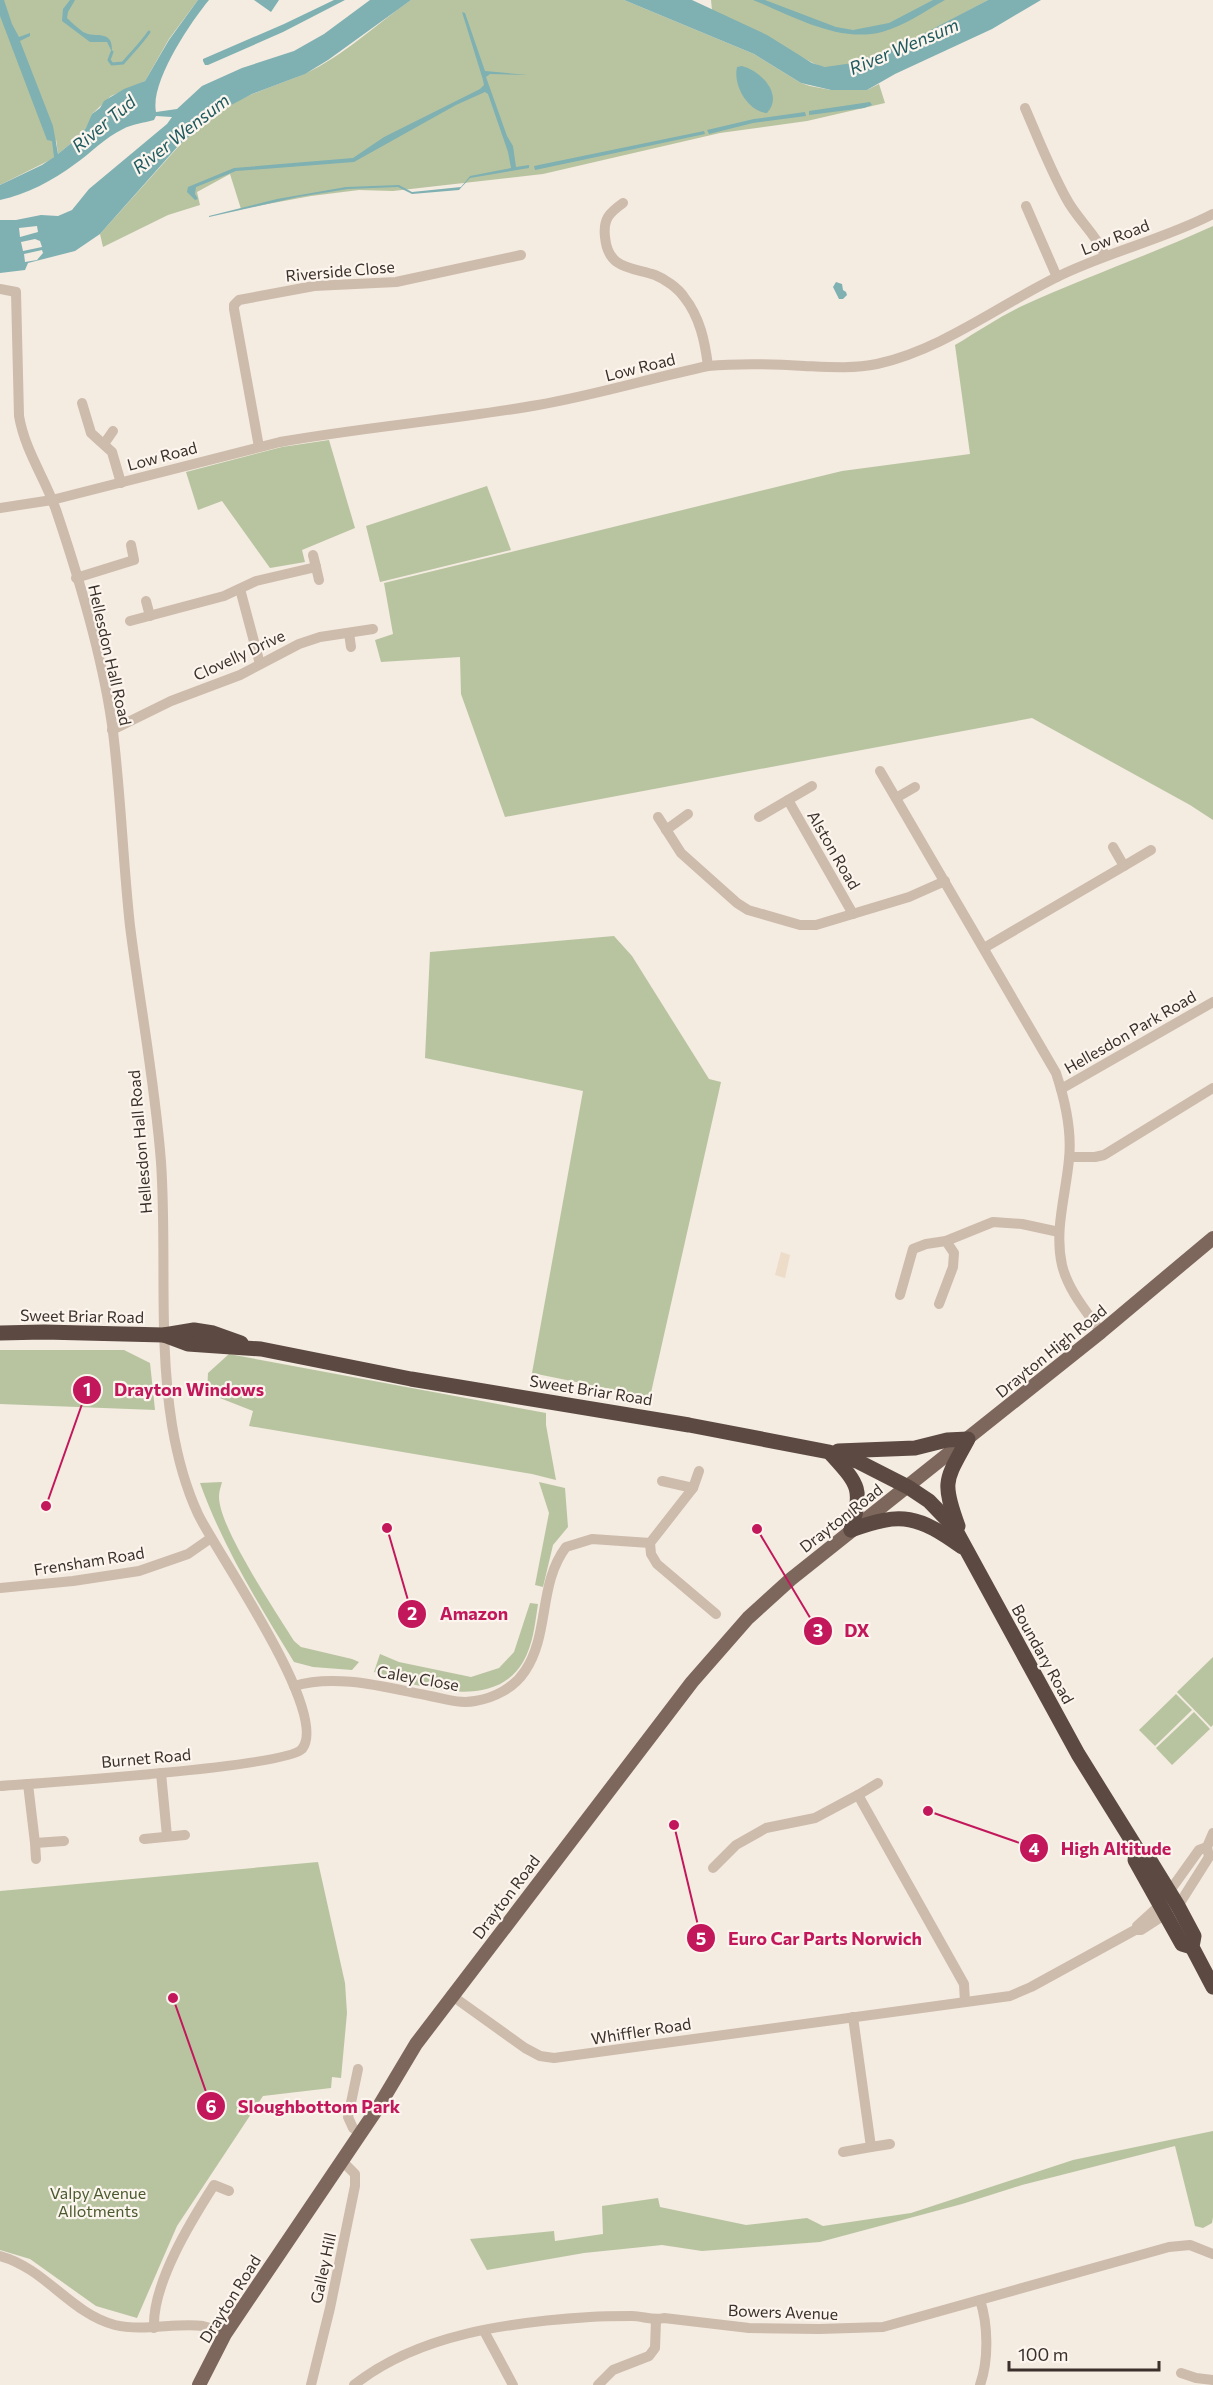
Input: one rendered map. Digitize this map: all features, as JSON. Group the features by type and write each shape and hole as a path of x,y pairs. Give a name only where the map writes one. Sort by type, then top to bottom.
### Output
{"highway":[{"name":"Sweet Briar Road","path":"0,1333 164,1335 194,1330 213,1333 261,1349 411,1379 661,1420 829,1452 874,1468 908,1487"},
{"path":"829,1452 915,1448 947,1440 968,1439 946,1485 950,1504 967,1551"},
{"path":"829,1452 855,1482 858,1492 858,1506 851,1530"},
{"name":"Boundary Road","path":"908,1487 926,1498 943,1514 967,1551 1073,1744 1137,1849 1146,1854 1178,1906 1194,1936 1192,1947 1213,1987"},
{"path":"851,1530 878,1520 921,1521 939,1530 967,1551"},
{"name":"Boundary Road","path":"1137,1849 1135,1860 1162,1911 1182,1944 1192,1947"}],"main road":[{"name":"Drayton High Road","path":"908,1487 1101,1332 1213,1238"},
{"name":"Drayton Road","path":"199,2385 225,2334 361,2134 416,2044 451,1995 692,1682 748,1618 791,1579 908,1487"}],"street":[{"path":"1024,108 1035,118 1065,197 1076,214 1098,239 1105,255"},
{"path":"623,203 607,216 604,227 608,252 615,261 626,268 657,276 672,284 684,296 705,340 708,366"},
{"path":"1026,206 1057,276"},
{"name":"Low Road","path":"0,508 52,500 259,447 318,435 440,421 542,404 708,366 877,364 935,344 1057,276 1105,255 1189,226 1213,214"},
{"name":"Riverside Close","path":"259,447 234,309 234,305 239,300 314,286 396,282 521,255"},
{"name":"Hellesdon Hall Road","path":"0,290 16,292 19,416 28,448 52,500 76,578 102,674 112,730 124,879 161,1165 164,1335 169,1403 177,1453 190,1496 211,1538 275,1645 294,1686 305,1723 307,1740 302,1749 295,1754"},
{"path":"82,403 91,433 112,452 121,483"},
{"path":"104,444 113,431"},
{"path":"76,578 134,560 131,545"},
{"path":"313,555 319,579"},
{"path":"130,621 240,589 256,581 316,567"},
{"path":"240,589 260,664"},
{"path":"146,601 150,616"},
{"name":"Clovelly Drive","path":"112,730 171,701 240,675 299,644 373,629"},
{"path":"350,633 351,647"},
{"name":"Hellesdon Park Road","path":"880,771 1056,1073 1070,1137 1070,1157 1059,1232 1060,1249 1067,1280 1101,1332"},
{"name":"Alston Road","path":"759,817 813,786"},
{"path":"896,798 915,788"},
{"name":"Alston Road","path":"788,800 853,914"},
{"path":"666,830 688,814"},
{"name":"Alston Road","path":"658,818 681,853 737,903 748,910 800,925 816,925 853,914 909,897 945,881"},
{"path":"1113,847 1124,866"},
{"path":"984,948 1151,850"},
{"name":"Hellesdon Park Road","path":"1061,1089 1213,1002"},
{"path":"1070,1157 1104,1155 1213,1088"},
{"path":"900,1295 913,1249 946,1241 993,1222 1022,1224 1059,1232"},
{"path":"939,1304 953,1268 954,1253 946,1241"},
{"path":"699,1471 693,1488 650,1543 651,1554 657,1564 716,1614"},
{"path":"662,1481 693,1488"},
{"name":"Frensham Road","path":"0,1588 73,1581 139,1571 188,1554 211,1538"},
{"name":"Caley Close","path":"294,1686 329,1682 366,1684 456,1701 474,1701 491,1697 507,1689 524,1674 534,1655 552,1572 566,1547 592,1539 650,1543"},
{"name":"Burnet Road","path":"0,1786 161,1773 258,1762 295,1754"},
{"path":"161,1773 167,1836"},
{"path":"713,1868 736,1845 766,1828 815,1818 878,1783"},
{"path":"28,1784 36,1859"},
{"path":"858,1795 964,1984 965,2002"},
{"path":"144,1839 185,1835"},
{"path":"34,1843 64,1841"},
{"path":"1162,1911 1168,1892 1199,1850 1211,1842"},
{"path":"1178,1906 1209,1857 1211,1842"},
{"name":"Whiffler Road","path":"451,1995 525,2048 540,2056 554,2058 1010,1996 1136,1930 1141,1930 1162,1911 1178,1906"},
{"path":"853,2017 871,2147"},
{"path":"358,2068 348,2118 353,2128 361,2134"},
{"path":"843,2152 890,2144"},
{"name":"Galley Hill","path":"311,2385 356,2186 355,2174 342,2161"},
{"path":"154,2328 153,2318 167,2271 188,2226 214,2185 229,2191"},
{"name":"Bowers Avenue","path":"354,2385 367,2381 384,2364 412,2352 452,2338 522,2323 631,2316 749,2328 883,2327 1168,2247 1190,2245 1213,2254"},
{"path":"0,2256 8,2258 37,2275 88,2314 116,2325 154,2328 202,2326 225,2334"},
{"path":"980,2300 985,2324 985,2358 980,2385"},
{"path":"598,2385 613,2370 649,2356 655,2348 656,2320"},
{"path":"484,2331 513,2385"},
{"path":"1181,2373 1196,2379 1213,2380"}],"green space":[{"path":"0,0 198,0 169,39 145,81 111,96 92,114 89,125 58,154 56,139 54,157 50,160 0,185"},
{"path":"411,0 624,0 754,54 801,83 810,86 831,90 867,90 879,84 885,103 807,121 720,133 543,174 393,191 359,190 241,209 230,174 197,192 200,205 168,215 103,247 100,234 187,137 237,101 319,67"},
{"path":"711,0 988,0 931,31 885,52 843,66 826,67 813,63 712,10"},
{"path":"1213,226 1213,820 1032,718 505,817 461,694 460,657 381,662 375,640 393,634 384,583 842,471 970,454 955,345 1022,306"},
{"path":"329,440 355,528 302,550 305,562 270,568 222,501 198,510 186,472 282,447"},
{"path":"487,486 511,550 380,582 366,526"},
{"path":"614,936 632,956 709,1079 721,1082 650,1397 532,1373 583,1091 425,1058 430,952"},
{"path":"0,1350 124,1350 150,1363 155,1410 0,1404"},
{"path":"229,1354 546,1413 556,1480 249,1426 253,1411 207,1393 208,1373"},
{"path":"222,1482 219,1496 221,1510 228,1527 249,1569 294,1641 301,1647 359,1662 352,1670 313,1667 294,1662 230,1552 200,1483"},
{"path":"539,1482 565,1488 568,1527 553,1545 543,1587 535,1585 549,1513"},
{"path":"530,1603 538,1604 529,1649 523,1662 510,1677 494,1687 474,1691 432,1689 374,1672 380,1654 399,1662 471,1677 499,1668 514,1652"},
{"path":"1213,1657 1213,1725 1211,1727 1177,1692"},
{"path":"1176,1694 1192,1710 1155,1746 1139,1730"},
{"path":"1194,1712 1210,1729 1172,1765 1156,1748"},
{"name":"Valpy Avenue Allotments","path":"318,1862 345,1983 347,2013 341,2078 332,2077 331,2088 263,2096 177,2226 137,2318 96,2306 30,2259 0,2250 0,1891"},
{"path":"1213,2131 1213,2217 1212,2223 1203,2228 1195,2226 1175,2146 1022,2185 962,2204 820,2242 702,2251 662,2245 584,2253 487,2270 470,2239 554,2231 555,2241 603,2234 602,2206 658,2198 660,2207 746,2225 807,2218 823,2226 911,2213 1073,2160"}],"shaded area":[{"path":"781,1252 790,1255 785,1278 775,1275"}],"water":[{"path":"0,0 4,0 19,37 30,33 30,36 20,41 53,126 58,154 86,128 92,114 100,108 104,101 124,89 145,81 169,40 198,0 209,0 182,38 165,69 159,85 156,112 177,109 202,86 242,68 294,51 324,34 370,0 411,0 305,74 252,94 218,112 179,145 100,234 75,251 28,263 25,270 0,273 0,220 16,220 41,215 58,216 72,210 89,189 167,124 172,117 156,116 154,120 127,127 57,176 30,190 0,200 0,185 54,157 52,141 47,140 0,16","holes":["37,226 38,232 20,237 19,228","35,239 40,241 42,247 23,251 21,242","42,250 43,253 37,260 25,262 24,254"]},
{"path":"70,0 75,0 67,18 83,32 107,37 112,45 112,52 107,42 90,42 62,21 63,9"},
{"path":"254,0 279,0 271,12"},
{"path":"334,0 345,0 283,32 208,65 205,65 203,61 203,59"},
{"name":"River Wensum","path":"624,0 692,0 767,35 812,63 825,67 853,63 904,44 988,0 1041,0 992,29 895,74 867,90 831,90 801,83 754,54"},
{"path":"753,0 765,0 836,27 853,30 889,23 933,0 945,0 914,18 882,32 849,34 816,26"},
{"path":"462,12 465,13 485,71 528,75 490,74 486,77 507,136 513,146 516,167 529,165 529,168 470,178 459,190 412,194 398,187 348,189 298,197 209,217 277,199 346,187 399,185 412,192 461,187 470,176 511,168 508,152 488,94 485,92 456,105 354,162 236,171 196,187 195,194 198,199 195,200 187,192 188,187 234,168 353,158 384,137 480,89 484,85 483,80"},
{"path":"742,66 763,78 772,92 772,106 767,113 753,108 739,89 736,74 737,67"},
{"path":"870,102 872,105 864,108 809,115 809,111"},
{"path":"805,112 806,116 753,123 709,134 707,130 754,119"},
{"path":"704,131 705,134 535,170 534,166"},
{"path":"836,282 842,284 846,292 847,295 843,299 839,299 833,287"}],"waterway":[{"path":"112,52 109,60 112,64 123,63 149,32"}],"place":[{"name":"Drayton Windows","path":"46,1506"},
{"name":"Amazon","path":"387,1528"},
{"name":"DX","path":"757,1529"},
{"name":"High Altitude","path":"928,1811"},
{"name":"Euro Car Parts Norwich","path":"674,1825"},
{"name":"Sloughbottom Park","path":"173,1998"}],"water label":[{"name":"River Tud","path":"104,124"}]}
